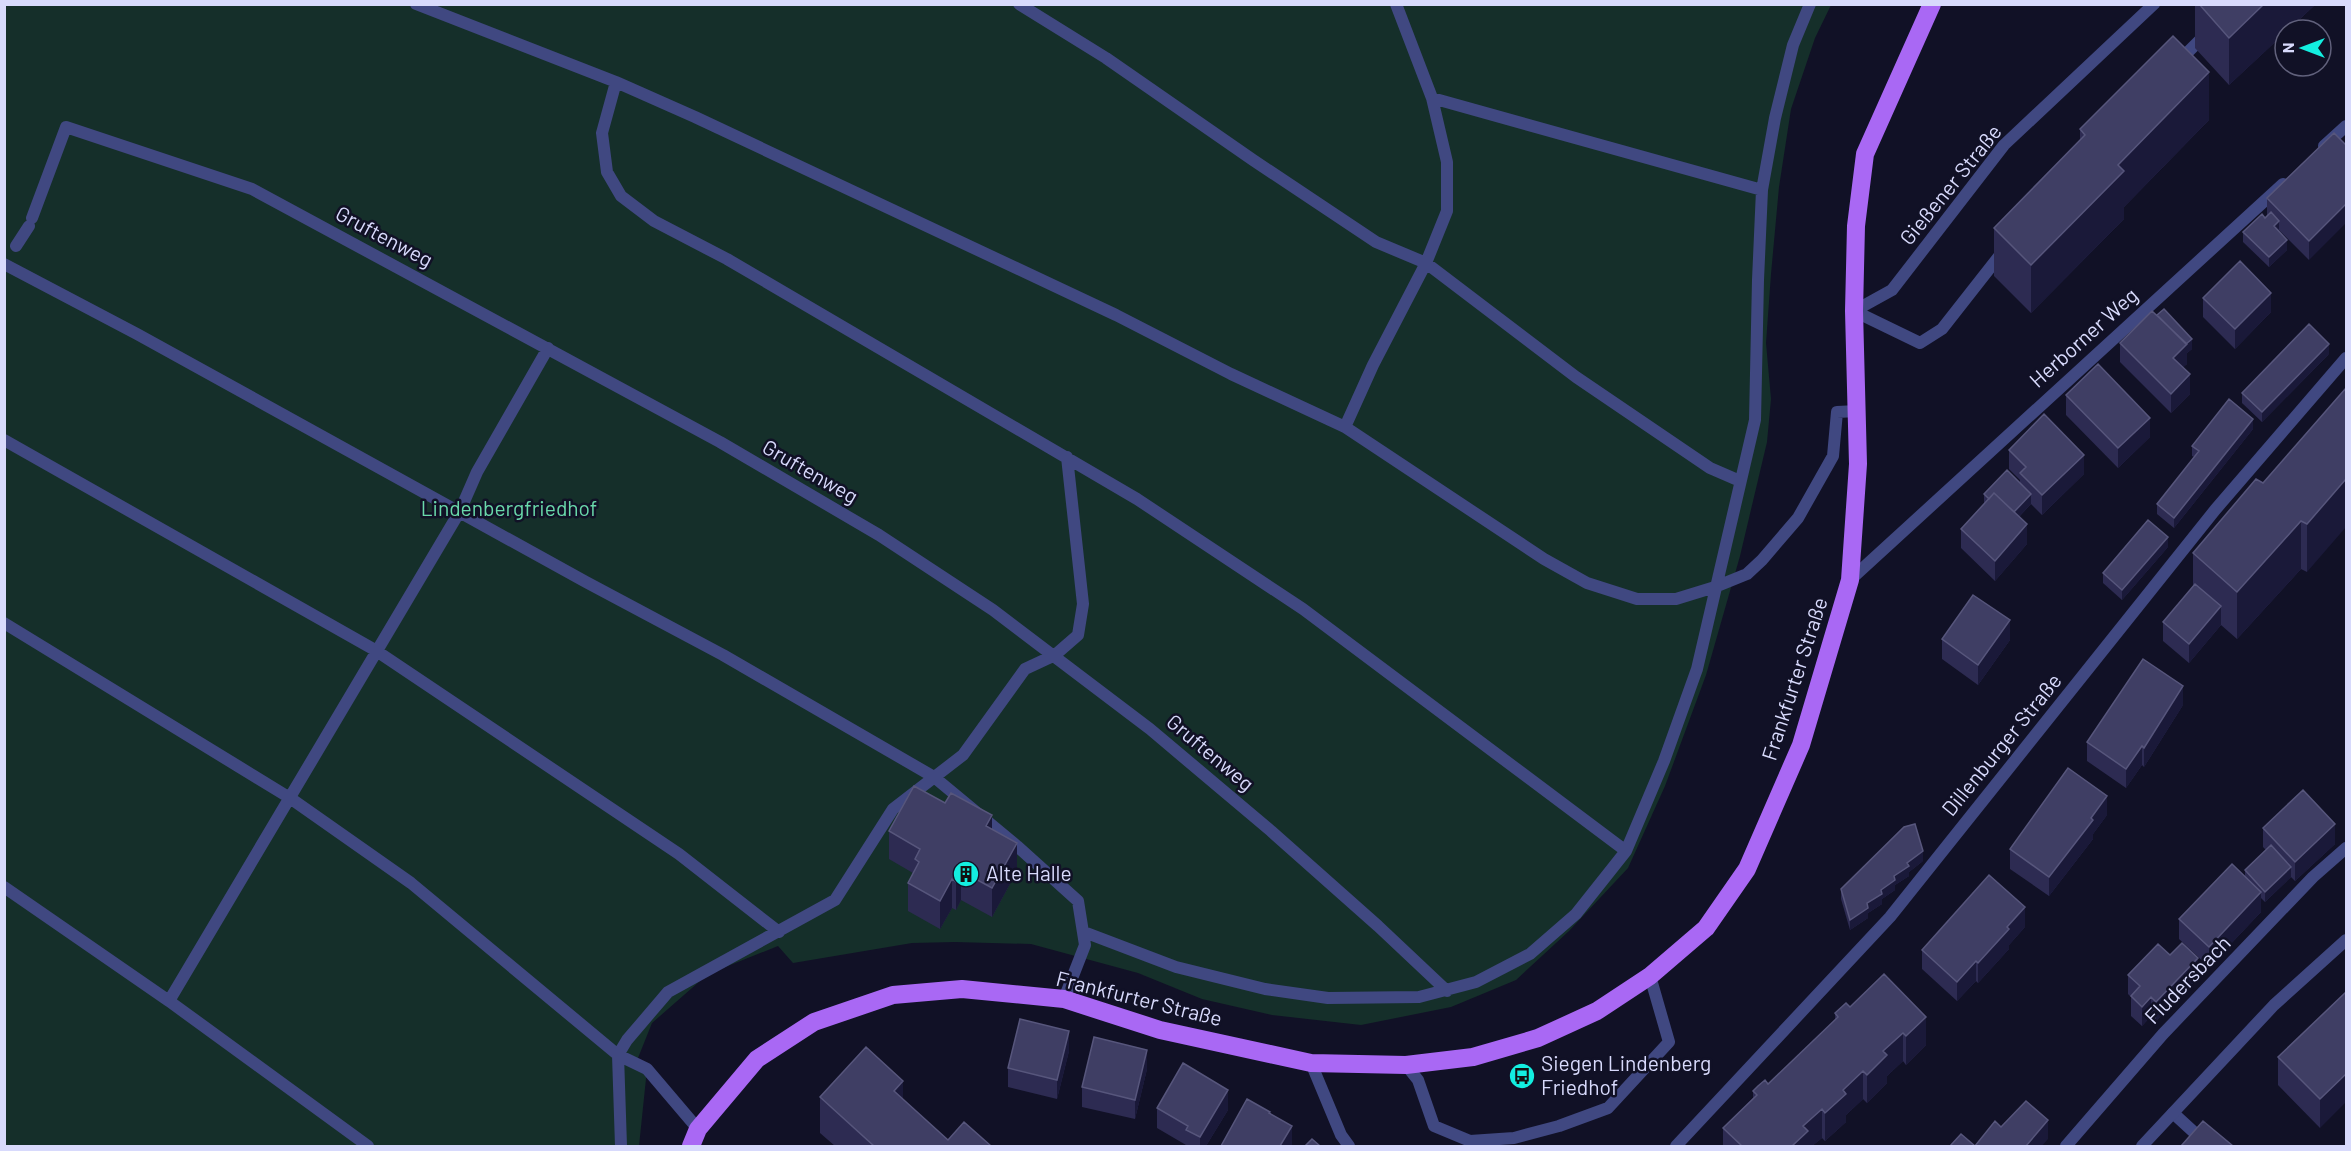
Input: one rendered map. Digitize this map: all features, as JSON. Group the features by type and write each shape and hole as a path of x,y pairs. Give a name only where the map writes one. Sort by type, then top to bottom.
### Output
{"main road":[{"name":"Frankfurter Straße","path":"695,1138 757,1059 814,1022 893,995 962,989 1064,999 1160,1030 1311,1063 1406,1065 1473,1057 1538,1038 1597,1011 1650,976 1706,928 1747,870 1801,745 1850,580 1858,464 1854,311 1856,226 1865,154 1932,4"}],"street":[{"path":"416,4 616,82 695,117 1116,315 1231,374 1345,427 1544,559 1587,583 1637,599 1676,599 1747,574 1762,561 1798,518 1833,456 1837,412 1857,411"},
{"path":"1019,4 1106,58 1376,242 1426,263 1576,377 1710,468 1740,481"},
{"path":"1345,427 1373,365 1426,263 1447,211 1447,162 1432,98 1396,4"},
{"path":"1084,932 1176,967 1265,989 1328,998 1419,997 1476,982 1530,954 1576,914 1626,851 1664,761 1696,669 1755,420 1762,190 1775,118 1794,45 1810,4"},
{"name":"Gießener Straße","path":"1854,311 1892,290 2004,145 2154,4"},
{"path":"2171,69 2212,28"},
{"path":"616,82 602,134 607,172 621,196 654,221 727,259 1137,499 1303,609 1626,851"},
{"path":"1432,98 1762,190"},
{"path":"2312,158 2346,126"},
{"name":"Gruftenweg","path":"9,260 30,222 66,127 252,189 720,442 879,535 993,610 1150,729 1271,831 1447,991"},
{"name":"Herborner Weg","path":"1850,580 2294,174"},
{"path":"1854,311 1920,343 1942,329 2016,237"},
{"path":"9,260 137,334 723,655 934,777 1017,846 1078,901 1085,945 1064,999"},
{"path":"169,1001 375,650 460,511 477,472 548,348"},
{"name":"Dillenburger Straße","path":"1676,1146 1890,917 2215,510 2346,358"},
{"path":"4,440 375,650 679,854 779,932"},
{"path":"621,1146 618,1055 627,1040 668,992 835,900 893,809 963,754 1025,669 1055,655 1078,635 1083,604 1067,458"},
{"path":"4,623 290,798 411,883 618,1055 647,1069 695,1138"},
{"name":"Fludersbach","path":"2066,1146 2163,1034 2313,877 2346,848"},
{"path":"4,887 169,1001 368,1146"},
{"path":"2142,1146 2274,1005 2346,940"},
{"path":"1406,1065 1418,1080 1434,1126 1470,1142 1514,1138 1559,1126 1608,1107 1668,1042 1650,976"},
{"path":"1311,1063 1341,1134 1349,1146"},
{"path":"2173,1113 2209,1146"}],"green space":[{"name":"Lindenbergfriedhof","path":"5,5 1831,5 1815,38 1791,109 1779,187 1766,343 1771,399 1767,442 1740,556 1706,675 1665,786 1628,868 1569,931 1516,980 1451,1007 1361,1025 1272,1015 1202,999 1138,973 1031,944 912,943 793,963 778,946 708,974 652,1023 638,1058 647,1069 639,1146 5,1146"}],"building":[{"path":"2199,4 2264,4 2229,38"},
{"path":"2173,36 2209,72 2118,165 2124,171 2031,265 1994,228 2085,135 2080,129"},
{"path":"2334,133 2346,145 2346,204 2309,241 2267,198"},
{"path":"2271,212 2279,221 2274,226 2287,240 2269,257 2243,232 2262,214 2265,218"},
{"path":"2240,261 2271,293 2235,329 2203,298"},
{"path":"2164,309 2192,339 2186,344 2157,315"},
{"path":"2152,311 2187,344 2173,358 2190,374 2171,394 2120,343"},
{"path":"2309,324 2329,344 2262,412 2242,393"},
{"path":"2098,364 2150,418 2118,448 2066,395"},
{"path":"2346,388 2346,479 2307,524 2301,521 2237,592 2193,553 2256,479 2263,483"},
{"path":"2229,399 2253,419 2174,518 2157,504 2199,451 2192,446"},
{"path":"2044,414 2084,455 2042,495 2020,473 2026,467 2009,450"},
{"path":"2007,470 2031,494 2014,512 1994,493 1989,499 1984,494"},
{"path":"1994,493 2027,524 1995,561 1961,529"},
{"path":"2148,520 2168,537 2122,590 2103,573"},
{"path":"2195,584 2221,606 2189,644 2163,622"},
{"path":"1973,595 2010,620 1978,665 1942,639"},
{"path":"2143,659 2183,686 2144,748 2142,746 2126,769 2087,742"},
{"path":"2068,768 2107,796 2091,818 2093,820 2049,877 2010,849"},
{"path":"914,786 945,803 951,793 992,815 986,826 1017,843 992,888 961,871 956,882 952,879 940,901 908,883 919,862 915,859 920,849 889,831"},
{"path":"2303,790 2335,824 2295,862 2263,828"},
{"path":"1915,824 1923,851 1907,863 1909,866 1894,876 1895,880 1881,890 1882,894 1867,903 1868,908 1850,920 1841,889 1904,827"},
{"path":"2271,845 2291,867 2265,892 2245,870"},
{"path":"2232,864 2261,892 2209,947 2179,919"},
{"path":"1989,875 2025,907 2007,927 2009,929 1957,982 1922,950"},
{"path":"2182,943 2198,958 2156,1002 2151,997 2142,1007 2131,996 2140,986 2128,975 2158,944 2170,955"},
{"path":"1884,974 1926,1017 1906,1036 1903,1033 1883,1051 1887,1055 1867,1075 1863,1071 1843,1090 1846,1094 1825,1113 1822,1109 1803,1126 1808,1131 1792,1146 1742,1146 1723,1128 1757,1095 1753,1091 1765,1080 1768,1084 1838,1017 1835,1013 1846,1003 1850,1007"},
{"path":"2346,992 2346,1074 2320,1099 2278,1057"},
{"path":"1020,1019 1069,1031 1057,1080 1008,1068"},
{"path":"1094,1037 1147,1050 1135,1100 1082,1087"},
{"path":"866,1047 903,1081 894,1091 948,1140 964,1122 991,1146 874,1146 820,1097"},
{"path":"1183,1063 1228,1090 1200,1137 1186,1130 1188,1126 1157,1108"},
{"path":"1247,1099 1292,1126 1280,1146 1221,1146"},
{"path":"2026,1101 2048,1120 2026,1146 1975,1146 1995,1121 2001,1127"},
{"path":"2203,1121 2233,1146 2181,1146"},
{"path":"1961,1134 1975,1146 1950,1146"},
{"path":"1312,1139 1320,1146 1305,1146"}],"place":[{"name":"Alte Halle","path":"966,874"},
{"name":"Siegen Lindenberg Friedhof","path":"1522,1076"}]}
